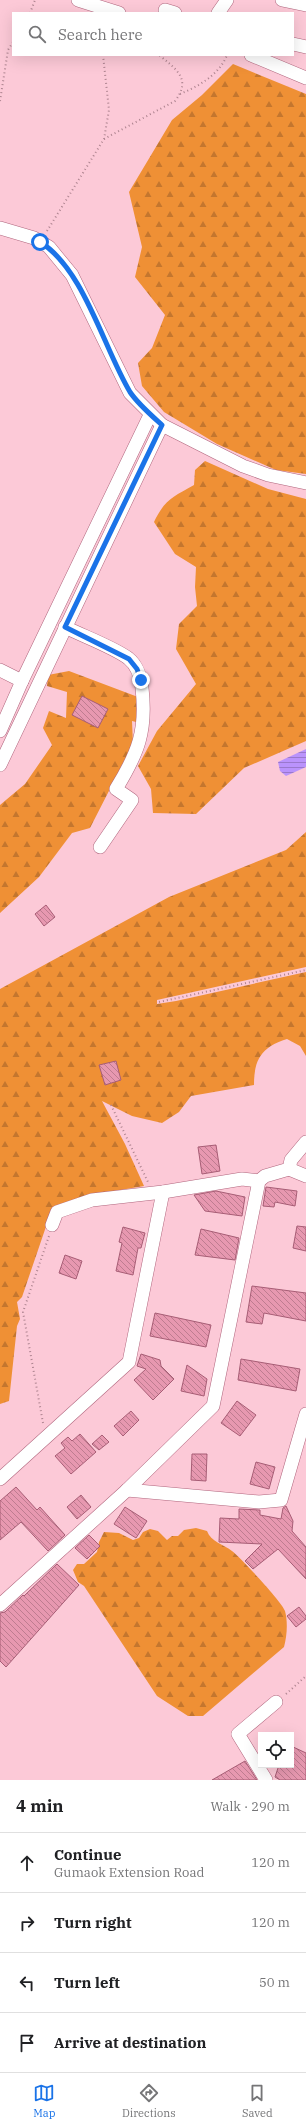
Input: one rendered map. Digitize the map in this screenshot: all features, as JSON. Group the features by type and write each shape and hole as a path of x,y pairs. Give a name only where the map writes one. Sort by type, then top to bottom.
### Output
{"street":[{"path":"78,0 117,12"},
{"path":"219,12 227,0"},
{"path":"282,0 306,5"},
{"path":"294,44 306,47"},
{"path":"253,56 306,78"},
{"path":"0,228 34,238 49,247 72,275 130,393 150,415 162,425 243,466 268,475 306,483"},
{"path":"0,731 22,681 150,415"},
{"path":"0,765 162,425"},
{"path":"65,627 129,659 137,669 141,680 144,718 142,731 136,750 116,789 132,800 100,847"},
{"path":"0,670 22,681"},
{"path":"289,1169 291,1160 306,1142"},
{"path":"1,1599 127,1490 212,1406 259,1181 264,1176 289,1169 306,1176"},
{"path":"52,1225 57,1212 92,1200 162,1192 242,1179 259,1181"},
{"path":"0,1479 129,1362 162,1192"},
{"path":"127,1490 259,1502 281,1500 306,1414"},
{"path":"266,1780 238,1734 276,1702"}],"path":[{"path":"30,12 35,0"},
{"path":"0,101 8,50 12,44"},
{"path":"40,242 104,139 109,110 103,56"},
{"path":"104,139 175,101 180,94 183,86 181,75 160,56"},
{"path":"180,94 201,83 219,70 226,56"},
{"path":"159,1002 306,970"},
{"path":"111,1105 150,1186 153,1190 162,1192"},
{"path":"46,1438 24,1312 52,1225"},
{"path":"276,1702 306,1676"}],"green space":[{"path":"233,64 306,94 306,474 276,470 217,444 164,412 142,386 138,363 152,348 165,315 135,277 142,247 129,192 172,120 202,95"},
{"path":"205,461 268,489 306,499 306,741 244,768 196,814 153,813 151,789 138,766 157,731 196,684 176,649 179,624 197,606 195,587 196,567 175,554 154,522 162,508 170,499 194,485 195,470"},
{"path":"69,671 138,697 140,723 132,721 133,744 90,828 72,833 39,877 0,913 0,805 25,784 52,745 43,728 49,711 66,718 67,692 47,686 48,675"},
{"path":"306,832 306,967 157,1000 157,1004 306,972 306,1056 300,1046 287,1039 278,1042 265,1050 261,1056 254,1076 254,1085 191,1096 179,1112 162,1123 132,1116 102,1101 125,1144 144,1186 91,1195 52,1209 22,1297 17,1302 20,1319 17,1326 9,1401 0,1404 0,989 169,897 286,850"},
{"path":"196,1528 207,1531 211,1538 232,1551 261,1580 285,1611 287,1629 284,1647 203,1716 188,1716 157,1696 84,1586 78,1582 73,1570 77,1564 84,1564 97,1552 99,1542 104,1532 119,1533 133,1540 139,1538 143,1532 150,1529 158,1531 167,1540 172,1536 178,1536 184,1530"}],"shaded area":[{"path":"306,749 306,767 286,776 280,771 278,762"}],"building":[{"path":"82,696 108,709 98,728 72,715"},
{"path":"46,905 55,917 44,926 35,914"},
{"path":"116,1061 121,1080 105,1085 99,1065"},
{"path":"216,1145 220,1171 202,1174 198,1147"},
{"path":"266,1187 297,1191 295,1206 275,1202 274,1207 263,1206"},
{"path":"216,1191 245,1197 242,1216 205,1211 194,1195"},
{"path":"297,1226 306,1227 306,1251 293,1248"},
{"path":"123,1227 145,1233 141,1248 138,1248 133,1275 116,1271 122,1243 119,1242"},
{"path":"201,1229 239,1238 235,1260 195,1255"},
{"path":"65,1255 82,1261 76,1279 59,1273"},
{"path":"252,1286 306,1293 306,1321 264,1313 262,1324 246,1322"},
{"path":"155,1313 211,1325 206,1347 150,1336"},
{"path":"141,1354 160,1360 161,1366 174,1379 153,1400 134,1380 146,1369 137,1366"},
{"path":"241,1359 300,1369 296,1391 238,1380"},
{"path":"187,1365 207,1379 204,1396 181,1391"},
{"path":"237,1401 256,1415 240,1436 221,1423"},
{"path":"131,1411 139,1420 123,1436 114,1426"},
{"path":"80,1434 96,1452 71,1474 55,1456 65,1448 61,1443 68,1437 72,1441"},
{"path":"102,1435 109,1442 99,1450 92,1444"},
{"path":"192,1454 207,1454 206,1481 191,1480"},
{"path":"256,1462 275,1467 269,1489 250,1484"},
{"path":"16,1487 37,1510 40,1507 65,1535 48,1551 21,1522 0,1540 0,1501"},
{"path":"81,1495 91,1507 77,1519 67,1507"},
{"path":"286,1506 293,1521 292,1531 306,1547 306,1579 278,1549 253,1569 245,1561 262,1544 219,1542 220,1518 239,1519 239,1509 260,1510 260,1515 281,1519 283,1508"},
{"path":"125,1507 147,1521 136,1538 114,1524"},
{"path":"89,1535 100,1546 87,1559 75,1548"},
{"path":"57,1564 79,1585 6,1667 0,1661 0,1613 5,1612 23,1595 24,1596"},
{"path":"299,1607 306,1616 306,1619 296,1627 287,1616"},
{"path":"294,1747 306,1753 306,1780 280,1780 275,1777 278,1768 294,1768"},
{"path":"245,1761 257,1780 212,1780"}],"route":[{"path":"40,242 49,247 72,275 130,393 150,415 162,425 65,627 129,659 137,669 141,680"}]}
